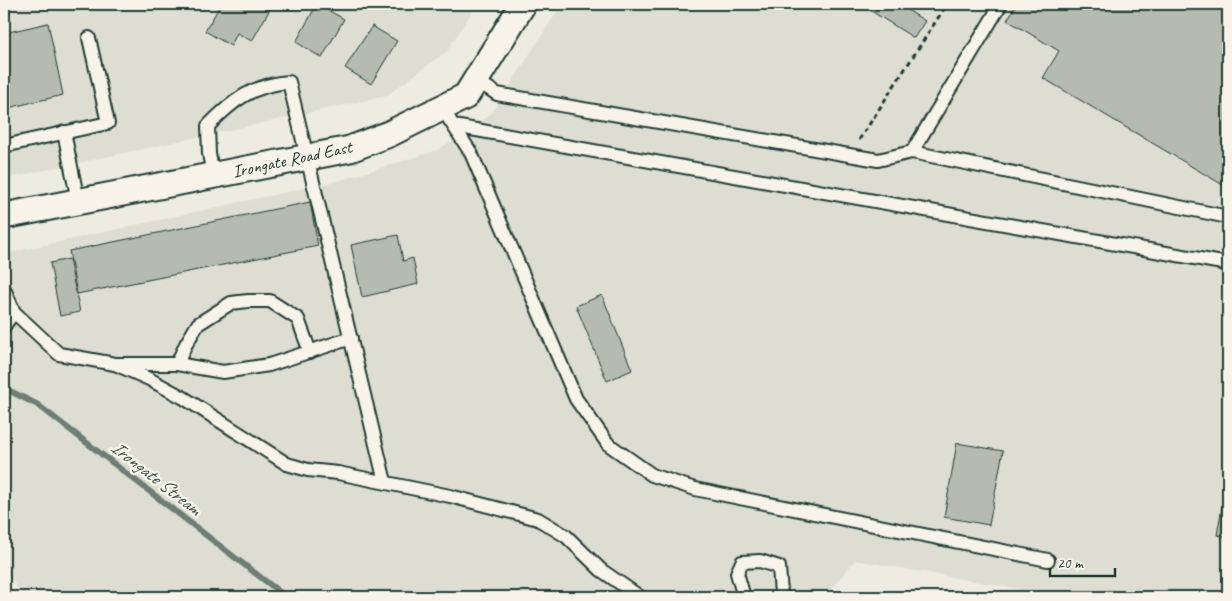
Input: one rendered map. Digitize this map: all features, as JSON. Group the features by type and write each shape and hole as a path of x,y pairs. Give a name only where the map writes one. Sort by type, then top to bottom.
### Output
{"street":[{"name":"Irongate Road East","path":"4,216 350,148 389,134 448,117 466,96 523,4"}],"lane":[{"path":"912,152 1001,4"},
{"path":"4,146 108,123 89,38"},
{"path":"476,80 497,94 878,160 912,152 1228,217"},
{"path":"213,175 209,154 208,126 226,107 244,94 259,87 289,82 385,482"},
{"path":"448,117 1228,264"},
{"path":"448,117 471,153 576,399 608,444 652,475 694,489 1048,560"},
{"path":"64,132 78,202"},
{"path":"4,289 14,312 59,354 115,364 178,364 223,372 268,365 351,338"},
{"path":"178,364 186,344 198,324 231,303 248,300 270,301 298,319 310,352"},
{"path":"4,326 14,312"},
{"path":"115,364 149,379 184,398 287,464 308,470 338,473 450,496 538,519 566,536 601,570 640,597"},
{"path":"744,597 737,573 742,562 760,561 779,567 781,594 779,597"}],"path":[{"path":"852,156 853,150 946,4"}],"shaded area":[{"path":"4,4 477,4 447,51 386,96 4,179"},
{"path":"562,4 1228,4 1228,597 1064,597 855,560 824,597 25,597 4,571 4,254 341,180 438,150 492,113"}],"building":[{"path":"221,4 273,4 252,41 237,33 231,46 205,31"},
{"path":"317,4 344,19 322,58 296,42"},
{"path":"860,4 898,4 925,21 914,38"},
{"path":"1017,4 1228,4 1228,188 1043,78 1059,51 1007,20"},
{"path":"48,23 63,95 4,109 4,33"},
{"path":"372,26 397,41 371,84 345,68"},
{"path":"310,202 318,246 77,294 69,251"},
{"path":"398,235 403,261 413,258 418,284 362,297 351,245"},
{"path":"69,259 80,312 60,316 50,263"},
{"path":"602,295 632,370 607,381 576,306"},
{"path":"957,443 1003,451 989,525 944,517"},
{"path":"1228,473 1228,537 1217,535"}],"waterway":[{"name":"Irongate Stream","path":"4,388 38,405 286,597"}]}
